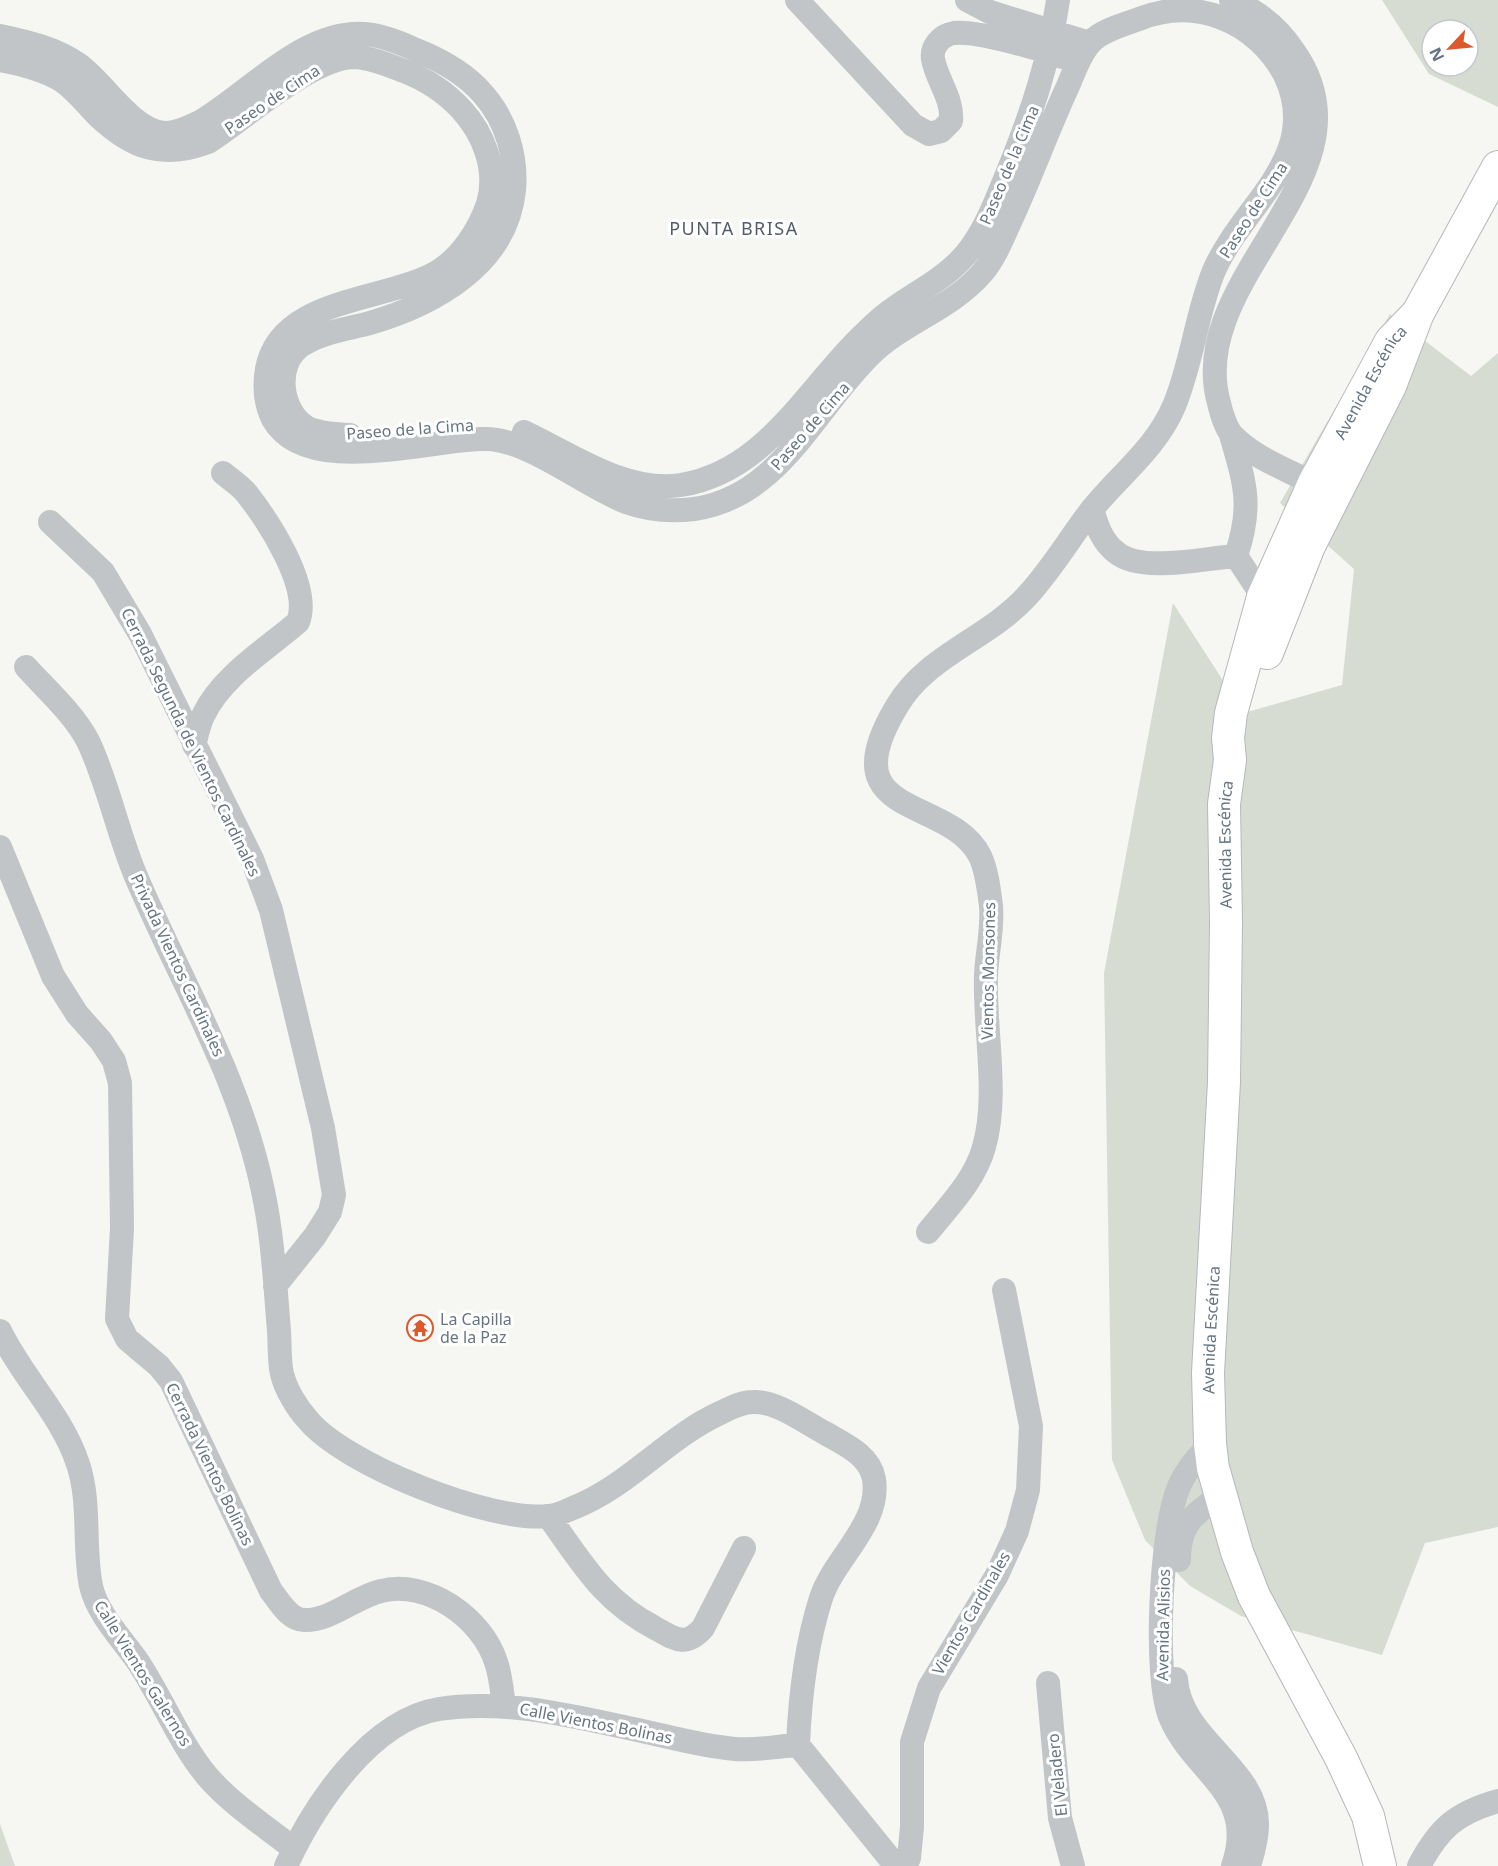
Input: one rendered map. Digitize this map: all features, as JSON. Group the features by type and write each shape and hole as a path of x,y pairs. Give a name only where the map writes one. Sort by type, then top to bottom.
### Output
{"main road":[{"name":"Avenida Escénica","path":"1230,760 1239,744 1274,630 1309,546 1324,489 1370,375 1391,341 1418,313 1498,167"},
{"name":"Avenida Escénica","path":"1324,489 1263,597 1231,713 1228,738 1230,760 1224,804 1226,922 1224,1082 1208,1372 1210,1444 1219,1497 1254,1596 1341,1758 1368,1816 1380,1866"}],"street":[{"path":"797,0 913,125 929,134 941,131 951,121 952,107 933,59 933,49 942,38 954,33 1051,43 1084,52"},
{"path":"967,0 1051,43"},
{"name":"Paseo de la Cima","path":"163,142 200,122 303,49 331,37 364,34 392,39 445,62 476,86 488,99 510,143 515,181 513,202 505,228 489,253 460,268 425,302 373,322 326,334 301,346 291,356 284,373 284,395 294,415 306,427 325,433 356,435 493,422 510,426 605,472 658,486 680,485 706,478 729,468 758,450 795,415 853,345 892,310 939,280 966,254 991,214 1035,106 1051,43 1058,0"},
{"path":"1231,0 1247,6 1282,34 1301,61 1314,94 1317,134 1307,167 1280,220 1252,260 1218,341 1213,364 1214,387 1231,435 1247,504 1244,532 1236,556"},
{"name":"Paseo de Cima","path":"0,60 32,66 61,81 118,132 142,146 163,142 188,149 208,142 318,66 344,57 368,58 416,75 458,106 478,131 489,158 492,186 477,229 460,268 320,312 291,327 275,342 268,361 265,386 272,418 284,433 312,447 350,451 474,438 501,439 626,502 657,510 682,511 710,507 757,484 778,465 872,353 961,291 985,271 1022,195 1084,52 1113,29 1166,5 1212,14 1237,24 1272,53 1290,84 1297,118 1288,157 1228,244 1214,270 1176,403 1163,429 1092,509"},
{"path":"0,37 46,46 79,65 163,142"},
{"path":"458,106 476,86"},
{"path":"1228,244 1252,260"},
{"path":"1231,435 1254,452 1324,489"},
{"path":"194,745 204,714 212,700 230,680 298,622 302,611 293,572 269,526 246,492 223,473"},
{"path":"1092,509 1100,532 1118,555 1167,563 1236,556"},
{"name":"Vientos Monsones","path":"928,1232 969,1182 983,1152 987,1130 986,969 992,921 990,895 979,855 969,841 946,824 909,807 887,789 879,776 875,756 884,729 901,698 918,678 938,662 987,631 1023,602 1049,571 1092,509"},
{"name":"Cerrada Segunda de Vientos Cardinales","path":"50,522 103,572 140,634 252,860 271,910 330,1168 334,1195 330,1212 275,1286"},
{"path":"1236,556 1263,597 1274,630"},
{"name":"Privada Vientos Cardinales","path":"27,667 87,739 135,873 236,1092 263,1192 275,1286 282,1376 295,1403 324,1436 357,1457 392,1473 482,1508 549,1516"},
{"name":"Cerrada Vientos Bolinas","path":"0,847 53,976 77,1014 101,1041 114,1061 120,1083 122,1228 117,1319 127,1339 159,1366 171,1382 271,1591 288,1613 302,1620 320,1618 381,1591 401,1588 422,1592 440,1600 465,1617 488,1644 497,1662 504,1707"},
{"name":"Vientos Cardinales","path":"905,1866 909,1858 912,1827 912,1742 929,1688 997,1575 1017,1531 1028,1490 1031,1426 1004,1290"},
{"name":"Calle Vientos Galernos","path":"0,1331 31,1385 62,1429 77,1463 84,1487 92,1588 101,1607 158,1694 207,1776 290,1857"},
{"path":"744,1548 703,1628 694,1638 675,1639 627,1613 598,1585 549,1516 598,1497 701,1423 736,1405 753,1402 766,1403 790,1414 863,1457 874,1477 874,1492 858,1536 829,1579 822,1596 800,1701 798,1745 896,1866"},
{"name":"Avenida Alisios","path":"1210,1444 1186,1471 1177,1490 1165,1540 1162,1692 1170,1719 1181,1739 1209,1769 1231,1799 1238,1820 1240,1842 1233,1866"},
{"name":"Avenida Alisios","path":"1219,1497 1196,1512 1188,1521 1179,1545 1176,1682 1182,1703 1201,1737 1238,1774 1253,1804 1258,1823 1250,1866"},
{"name":"El Veladero","path":"1048,1683 1060,1818 1073,1866"},
{"name":"Calle Vientos Bolinas","path":"290,1857 306,1827 341,1778 360,1756 394,1727 416,1715 439,1708 504,1707 540,1711 737,1749 798,1745"},
{"path":"1419,1866 1445,1826 1482,1805 1498,1801"}],"shaded area":[{"path":"1382,0 1498,0 1498,107 1437,78 1480,78 1480,18 1420,18 1420,60"},
{"path":"1390,314 1471,376 1498,353 1498,1527 1425,1543 1382,1655 1241,1616 1190,1586 1145,1540 1112,1460 1104,973 1173,603 1244,713 1342,685 1354,569 1280,503"},
{"path":"0,1824 15,1866 0,1866"}],"place":[{"name":"La Capilla de la Paz","path":"420,1328"}],"district":[{"name":"PUNTA BRISA","path":"734,229"}]}
